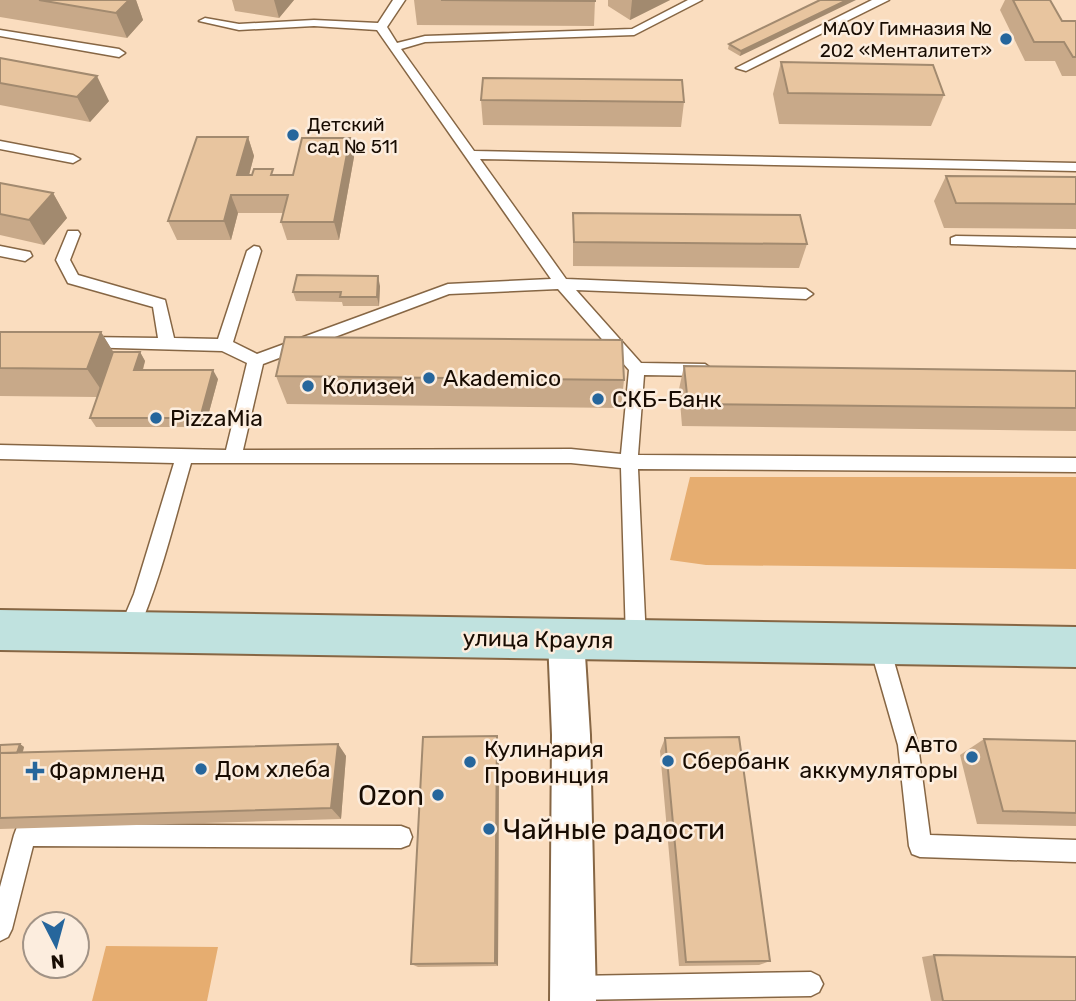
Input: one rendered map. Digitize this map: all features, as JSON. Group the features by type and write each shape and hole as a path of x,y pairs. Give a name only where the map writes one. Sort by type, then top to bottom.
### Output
{"main road":[{"name":"улица Крауля","path":"0,630 1076,647"}],"street":[{"path":"566,639 571,735 572,995"}],"lane":[{"path":"381,27 398,0"},
{"path":"394,47 425,39 634,32 696,0"},
{"path":"742,68 864,6 883,0"},
{"path":"205,21 239,27 314,23 381,27"},
{"path":"381,27 562,284 637,369 629,461 636,640"},
{"path":"0,33 119,53"},
{"path":"0,145 73,159"},
{"path":"469,155 1076,167"},
{"path":"74,234 63,260 73,279 160,304 167,343"},
{"path":"956,241 1076,243"},
{"path":"0,251 25,256"},
{"path":"225,345 254,251"},
{"path":"69,343 225,345 256,360 448,289 562,284 806,293"},
{"path":"233,457 256,360"},
{"path":"637,369 719,370"},
{"path":"0,452 233,457 571,456 629,461 1076,465"},
{"path":"128,632 143,594 185,456"},
{"path":"879,644 908,745 920,846 1076,850"},
{"path":"0,929 25,835 401,837"},
{"path":"572,995 811,984"}],"shaded area":[{"path":"690,477 1076,477 1076,569 706,565 670,560"},
{"path":"106,946 218,947 207,1001 92,1001"}],"building":[{"path":"39,0 129,0 116,13"},
{"path":"441,0 595,0 595,1"},
{"path":"820,0 847,0 741,51 729,44"},
{"path":"1013,0 1050,0 1062,21 1076,21 1076,57 1073,57 1064,42 1034,42"},
{"path":"0,58 97,76 77,97 0,83"},
{"path":"781,62 933,65 944,95 788,93"},
{"path":"483,78 682,80 684,102 481,100"},
{"path":"197,137 248,137 237,175 252,175 254,169 273,169 271,175 293,175 302,138 350,138 334,222 281,222 288,195 231,195 224,221 168,221"},
{"path":"946,176 1076,177 1076,204 956,203"},
{"path":"0,183 53,193 29,220 0,214"},
{"path":"573,213 800,215 807,244 574,242"},
{"path":"297,275 378,276 377,297 340,297 341,292 293,292"},
{"path":"0,332 101,332 87,369 0,368"},
{"path":"285,337 622,340 624,380 276,376"},
{"path":"113,352 140,352 134,370 213,370 200,418 90,418"},
{"path":"684,366 1076,371 1076,408 688,404"},
{"path":"497,736 495,963 411,964 423,737"},
{"path":"739,737 770,961 686,962 665,738"},
{"path":"984,739 1076,741 1076,813 1003,811"},
{"path":"20,744 17,753 0,753 0,745"},
{"path":"338,744 331,808 0,818 0,753"},
{"path":"934,955 1076,957 1076,1001 943,1001"}],"place":[{"name":"МАОУ Гимназия № 202 «Менталитет»","path":"1006,39"},
{"name":"Детский сад № 511","path":"293,135"},
{"name":"Akademico","path":"429,378"},
{"name":"Колизей","path":"308,386"},
{"name":"СКБ-Банк","path":"598,399"},
{"name":"PizzaMia","path":"156,418"},
{"name":"Авто аккумуляторы","path":"972,757"},
{"name":"Сбербанк","path":"668,761"},
{"name":"Кулинария Провинция","path":"470,762"},
{"name":"Дом хлеба","path":"201,769"},
{"name":"Фармленд","path":"35,771"},
{"name":"Ozon","path":"438,795"},
{"name":"Чайные радости","path":"489,829"}]}
